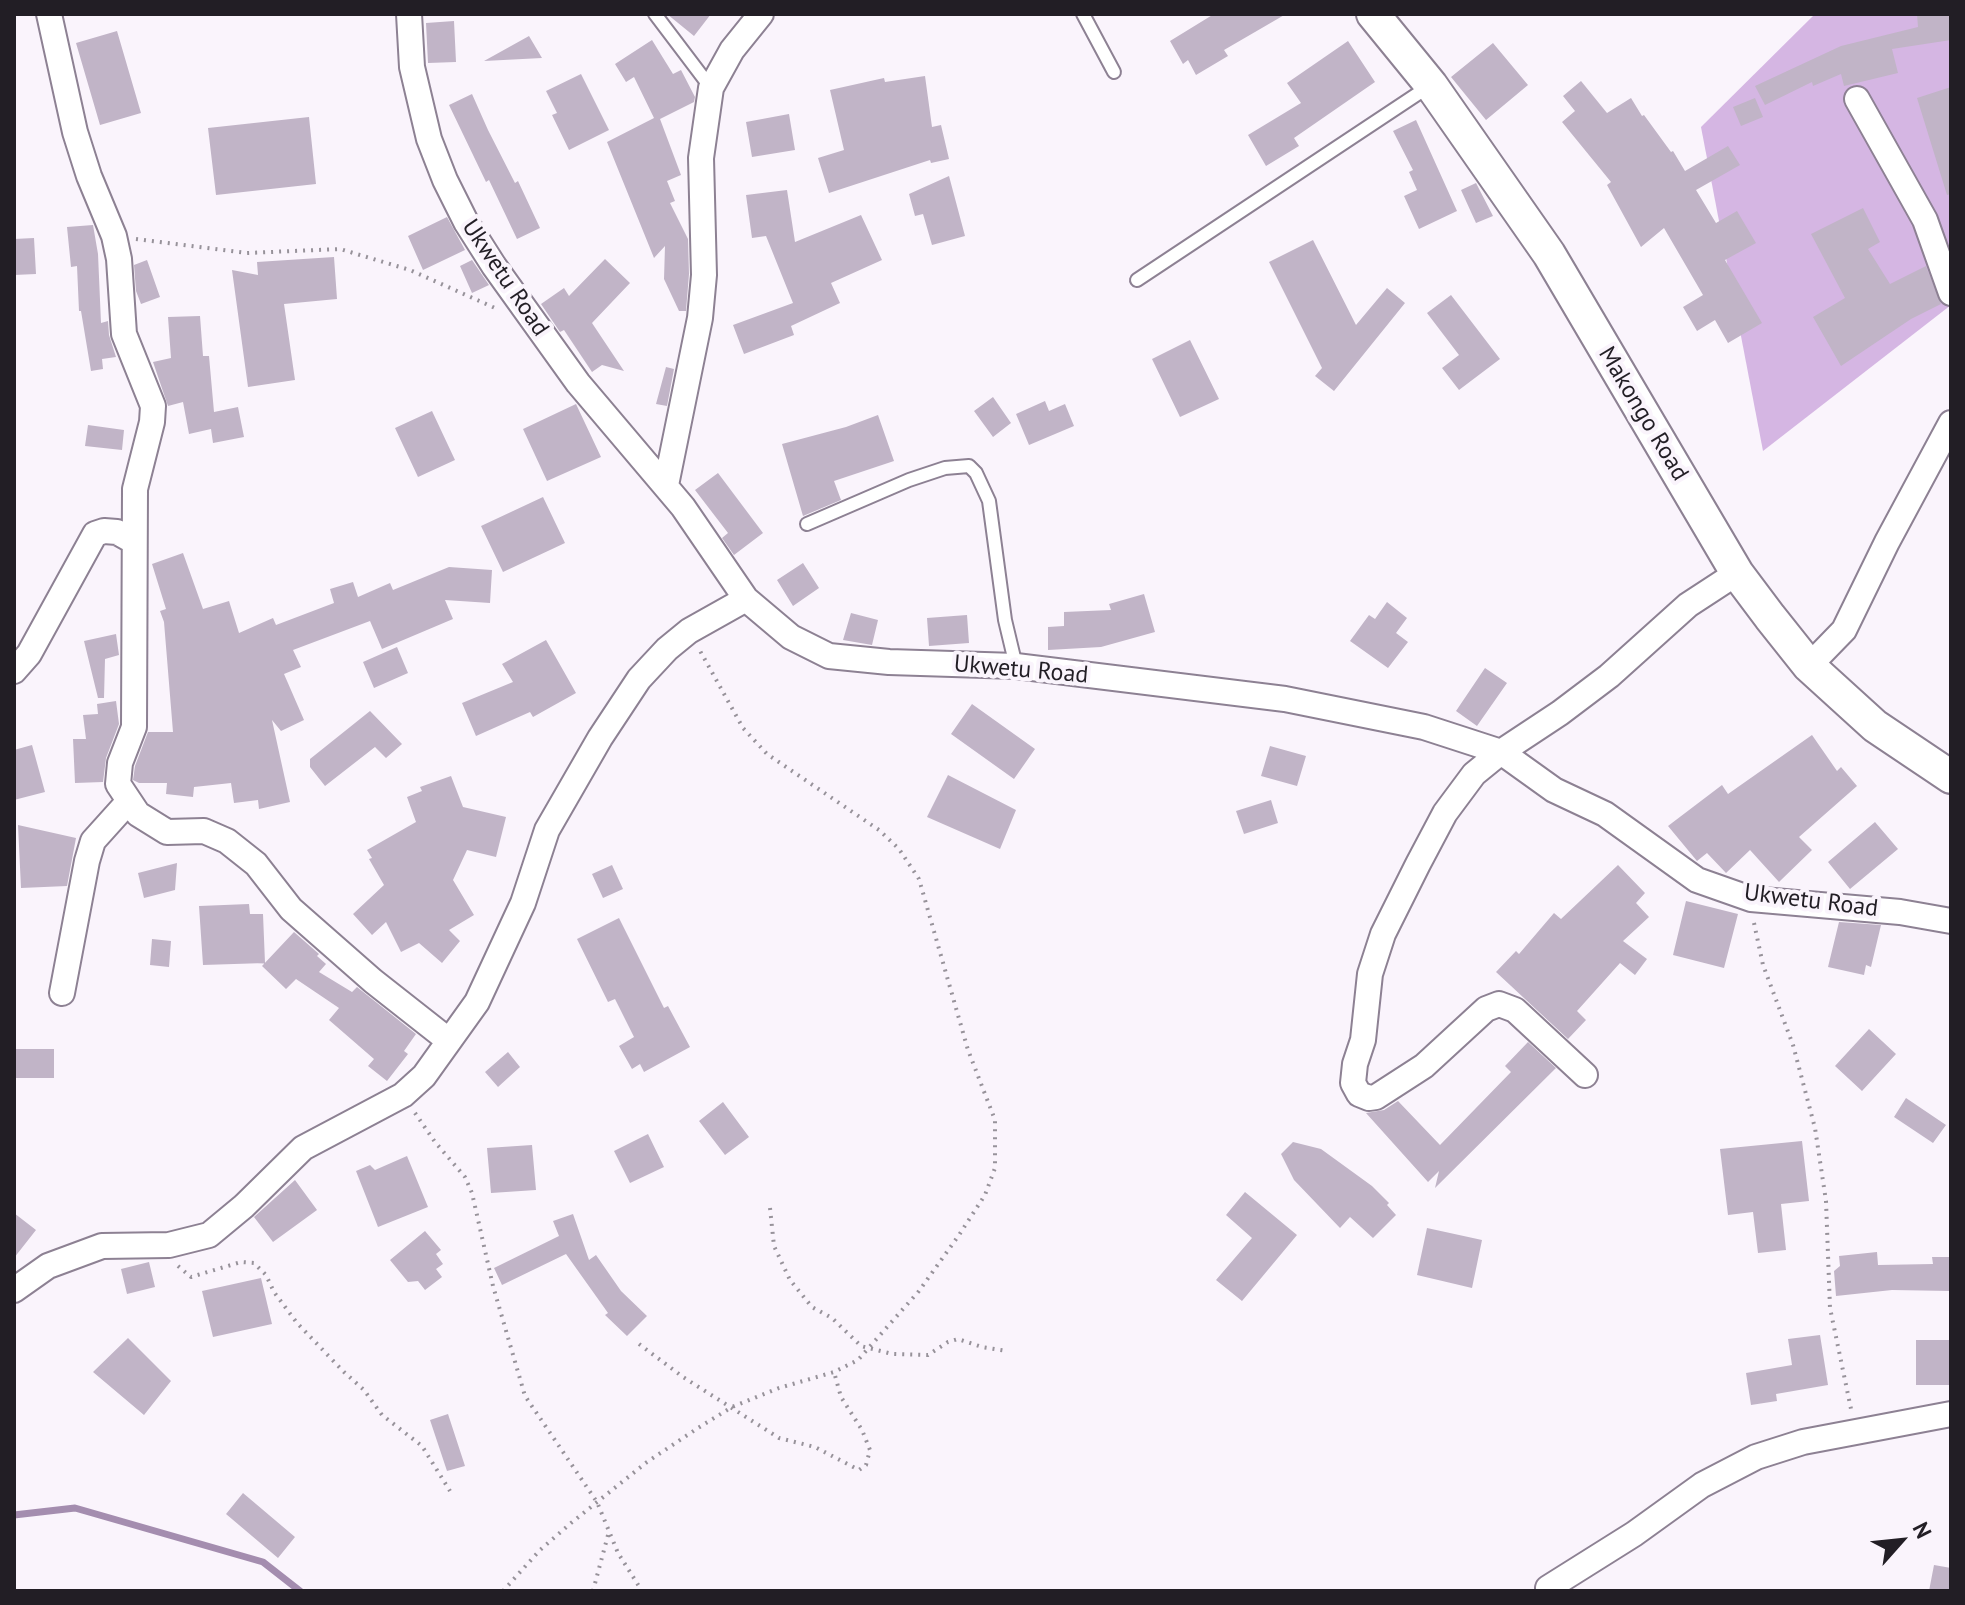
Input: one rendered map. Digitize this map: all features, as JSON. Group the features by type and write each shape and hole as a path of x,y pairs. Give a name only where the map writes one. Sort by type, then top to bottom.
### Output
{"street":[{"path":"49,14 75,132 114,236 119,259 124,334 153,406 152,422 135,489 134,727 118,773 118,784 138,814 167,832 204,831 227,841 256,864 291,909 373,981 448,1040"},
{"name":"Ukwetu Road","path":"409,14 412,67 429,139 466,222 578,383 666,485 746,599 791,637 829,656 889,662 1016,666 1285,699 1424,727 1501,752 1554,790 1605,814 1697,880 1751,899 1900,912 1951,921"},
{"path":"666,485 700,318 704,275 701,158 711,88 732,50 761,14"},
{"name":"Makongo Road","path":"1373,14 1431,85 1549,254 1737,573 1809,666 1875,726 1951,777"},
{"path":"1857,99 1925,220 1951,293"},
{"path":"1809,666 1844,630 1951,423"},
{"path":"14,671 29,654 95,534 117,532 133,541"},
{"path":"1585,1075 1515,1010 1499,1004 1486,1009 1424,1066 1376,1097 1359,1094 1353,1083 1363,1040 1370,974 1383,934 1445,813 1474,774 1609,676 1688,605 1737,573"},
{"path":"14,1290 48,1266 102,1246 169,1245 209,1235 244,1206 303,1148 403,1095 424,1076 477,1002 523,903 547,830 600,738 639,679 689,631 746,599"},
{"path":"62,993 93,841 129,801"},
{"path":"1548,1588 1634,1534 1702,1485 1742,1464 1803,1442 1951,1414"}],"lane":[{"path":"655,14 711,88"},
{"path":"1083,14 1114,72"},
{"path":"1137,280 1431,85"},
{"path":"807,524 909,480 945,468 969,466 976,473 989,501 1005,620 1016,666"}],"path":[{"path":"114,236 247,253 340,249 410,270 499,309"},
{"path":"503,1591 540,1550 647,1462 732,1407 779,1388 834,1372 858,1360 919,1291 985,1195 995,1168 995,1120 968,1050 919,879 899,849 879,830 767,754 743,728 689,631"},
{"path":"1751,899 1763,965 1793,1045 1815,1128 1826,1201 1830,1308 1847,1381 1854,1432"},
{"path":"403,1095 435,1142 465,1177 472,1193 519,1380 540,1421 597,1502 608,1533 642,1591"},
{"path":"770,1208 774,1246 796,1289 812,1307 832,1318 856,1342 869,1350 928,1355 958,1339 1007,1351"},
{"path":"177,1266 191,1277 241,1262 254,1263 266,1275 274,1292 297,1323 364,1390 382,1415 422,1446 450,1491"},
{"path":"639,1344 683,1377 779,1438 815,1447 859,1470 866,1465 870,1450 862,1430 841,1397 834,1372"},
{"path":"593,1591 608,1533"}],"shaded area":[{"path":"1815,14 1951,14 1951,305 1763,451 1701,127"}],"building":[{"path":"667,14 711,14 694,36"},
{"path":"1214,14 1286,14 1224,50 1228,56 1196,75 1188,60 1183,64 1170,41"},
{"path":"1917,14 1951,14 1951,40 1892,49 1898,73 1844,86 1841,74 1813,86 1812,82 1765,105 1755,86 1841,46 1918,27"},
{"path":"454,21 456,62 428,63 426,23"},
{"path":"117,31 141,113 100,125 76,43"},
{"path":"529,36 542,58 484,61"},
{"path":"652,40 673,74 681,70 695,97 694,102 660,119 681,175 667,181 675,201 670,203 688,239 686,311 679,311 664,279 665,246 654,258 607,142 654,118 634,77 626,82 615,64"},
{"path":"1348,41 1375,82 1294,138 1299,146 1266,166 1248,135 1301,103 1287,83"},
{"path":"1493,43 1528,85 1486,120 1451,77"},
{"path":"581,74 609,130 569,150 552,115 557,113 546,91"},
{"path":"925,76 932,127 941,125 949,159 931,163 930,160 829,193 818,158 844,150 830,90 884,78 885,82"},
{"path":"1581,81 1607,113 1631,98 1685,171 1728,146 1740,165 1696,190 1716,223 1737,211 1756,243 1725,260 1762,323 1728,343 1715,320 1697,331 1683,307 1703,295 1664,228 1641,247 1607,185 1611,182 1562,122 1575,111 1563,96"},
{"path":"1951,87 1951,194 1947,195 1917,98"},
{"path":"472,94 540,228 517,239 449,105"},
{"path":"1755,98 1763,117 1741,126 1733,107"},
{"path":"789,114 795,150 752,157 746,122"},
{"path":"309,117 316,184 216,195 208,128"},
{"path":"1416,120 1457,211 1419,229 1404,196 1417,190 1409,172 1413,170 1393,131"},
{"path":"949,176 965,236 932,245 923,214 915,216 909,194"},
{"path":"1476,183 1493,216 1476,223 1461,190"},
{"path":"787,190 795,242 861,215 882,260 831,283 840,303 791,326 794,335 744,354 733,325 793,303 766,236 752,238 746,195"},
{"path":"1863,208 1880,242 1868,249 1890,284 1926,266 1941,304 1911,319 1841,366 1813,317 1845,298 1811,234"},
{"path":"447,217 465,250 423,270 408,236"},
{"path":"93,225 98,254 101,323 108,321 116,357 102,359 103,369 91,371 79,311 77,266 71,267 67,227"},
{"path":"34,238 36,274 14,275 14,239"},
{"path":"1313,240 1356,325 1387,288 1405,303 1334,391 1315,376 1322,368 1269,262"},
{"path":"334,257 337,299 284,304 295,380 248,387 232,270 258,275 257,262"},
{"path":"605,259 630,283 592,323 624,371 602,365 592,372 564,330 560,332 541,304 564,288 569,296"},
{"path":"147,260 160,297 141,304 136,291 134,265"},
{"path":"472,260 489,285 472,293 460,266"},
{"path":"1451,295 1500,359 1459,390 1442,368 1459,355 1427,313"},
{"path":"200,316 203,356 209,356 214,412 238,407 244,437 213,443 211,429 189,434 183,402 168,406 153,362 171,358 168,317"},
{"path":"1190,340 1219,399 1180,417 1152,359"},
{"path":"666,367 674,369 667,406 656,404"},
{"path":"993,397 1011,423 993,437 974,411"},
{"path":"1045,401 1049,411 1065,404 1074,426 1029,445 1016,414"},
{"path":"576,404 601,457 547,481 523,429"},
{"path":"432,411 455,460 418,477 395,428"},
{"path":"878,415 894,461 834,481 841,500 803,516 782,444"},
{"path":"88,425 124,430 122,450 85,446"},
{"path":"718,473 763,533 734,555 722,538 728,533 695,490"},
{"path":"543,497 565,543 503,572 481,526"},
{"path":"183,553 203,609 229,601 239,633 273,618 276,625 334,603 330,589 353,582 358,597 390,583 393,590 449,567 492,570 490,603 445,600 453,619 382,649 370,621 293,650 301,667 284,674 304,720 281,731 272,720 290,802 259,809 258,800 234,803 231,783 194,787 193,797 166,794 167,783 139,783 133,780 148,732 173,732 164,622 160,611 166,609 152,564"},
{"path":"803,563 819,588 793,606 777,580"},
{"path":"1144,594 1155,632 1101,647 1048,650 1048,627 1064,626 1064,612 1111,610 1109,604"},
{"path":"1387,602 1407,618 1396,633 1408,642 1388,668 1350,641 1369,615 1375,619"},
{"path":"851,613 878,620 872,645 843,640"},
{"path":"967,615 969,643 929,646 927,618"},
{"path":"116,634 119,655 105,659 104,698 98,698 84,641"},
{"path":"546,640 576,693 533,717 530,712 476,736 462,703 513,682 502,664"},
{"path":"397,647 408,673 374,688 363,662"},
{"path":"1485,668 1507,683 1477,726 1456,711"},
{"path":"116,701 119,724 106,758 103,782 75,783 73,739 86,739 83,715 98,714 97,704"},
{"path":"972,704 1035,749 1014,779 951,734"},
{"path":"370,711 402,744 386,758 375,747 325,786 310,767 310,759"},
{"path":"1812,735 1837,771 1841,767 1857,786 1799,837 1812,850 1779,882 1750,850 1726,873 1707,853 1697,861 1668,826 1722,785 1728,794"},
{"path":"32,745 45,792 14,800 14,750"},
{"path":"1270,746 1306,756 1297,786 1261,776"},
{"path":"948,775 1016,810 1000,849 927,817"},
{"path":"451,776 463,807 506,817 496,857 467,850 453,880 474,915 449,930 460,941 442,963 419,943 401,952 386,922 372,935 353,914 384,885 367,850 416,822 407,797 422,791 420,787"},
{"path":"1271,800 1278,823 1244,834 1236,811"},
{"path":"1875,822 1898,849 1850,889 1828,862"},
{"path":"18,825 76,838 67,886 21,888"},
{"path":"177,863 175,890 144,898 138,873"},
{"path":"612,865 623,889 603,898 592,874"},
{"path":"1618,865 1645,893 1636,903 1649,917 1623,941 1647,959 1635,975 1620,963 1577,1011 1586,1020 1568,1039 1496,972 1516,951 1519,954 1554,913 1561,919"},
{"path":"1686,901 1738,914 1724,968 1673,955"},
{"path":"249,904 250,914 263,914 265,963 203,965 199,906"},
{"path":"619,918 664,1008 668,1006 690,1047 644,1072 640,1064 632,1069 619,1046 634,1037 615,999 608,1002 577,939"},
{"path":"1839,922 1881,925 1871,967 1866,965 1864,975 1828,967"},
{"path":"294,932 326,964 319,972 352,992 357,987 416,1034 404,1051 408,1054 387,1081 368,1066 374,1059 329,1020 339,1008 296,979 286,989 262,966"},
{"path":"152,939 171,941 169,967 150,965"},
{"path":"1869,1029 1896,1054 1862,1091 1835,1066"},
{"path":"1528,1042 1556,1068 1435,1188 1439,1171 1428,1182 1366,1113 1384,1110 1398,1101 1440,1145 1511,1072 1505,1066"},
{"path":"14,1049 54,1049 54,1078 14,1078"},
{"path":"508,1052 520,1067 498,1087 485,1072"},
{"path":"1906,1098 1946,1125 1933,1143 1894,1117"},
{"path":"723,1102 749,1137 725,1155 699,1121"},
{"path":"648,1134 664,1167 630,1183 614,1151"},
{"path":"1802,1141 1809,1201 1781,1204 1786,1250 1758,1253 1753,1212 1728,1215 1720,1149"},
{"path":"1293,1142 1321,1149 1372,1186 1396,1215 1373,1238 1350,1217 1340,1228 1294,1180 1281,1154"},
{"path":"532,1145 536,1190 491,1193 487,1148"},
{"path":"407,1156 428,1207 378,1227 356,1171 370,1165 375,1170"},
{"path":"295,1180 317,1210 273,1242 254,1217"},
{"path":"1245,1192 1297,1235 1242,1301 1216,1280 1252,1238 1226,1215"},
{"path":"14,1213 36,1230 14,1258"},
{"path":"573,1214 589,1260 596,1255 621,1291 647,1316 627,1336 605,1315 608,1313 566,1254 502,1285 494,1268 559,1236 553,1221"},
{"path":"1427,1228 1482,1240 1472,1288 1417,1275"},
{"path":"425,1231 441,1250 436,1254 443,1264 436,1269 442,1277 425,1290 418,1281 408,1282 390,1260"},
{"path":"1877,1252 1878,1265 1933,1264 1932,1257 1951,1257 1951,1291 1892,1290 1836,1296 1834,1271 1840,1266 1839,1256"},
{"path":"149,1262 155,1287 127,1294 121,1269"},
{"path":"261,1278 272,1324 213,1337 202,1291"},
{"path":"1820,1335 1828,1385 1776,1394 1777,1401 1751,1405 1746,1373 1792,1365 1788,1339"},
{"path":"128,1338 171,1381 144,1415 93,1372"},
{"path":"1916,1340 1951,1340 1951,1385 1916,1385"},
{"path":"448,1414 465,1466 447,1471 430,1420"},
{"path":"243,1493 295,1537 278,1558 226,1514"},
{"path":"1934,1565 1951,1568 1951,1591 1929,1591"}],"waterway":[{"path":"14,1515 75,1508 263,1562 300,1591"}]}
